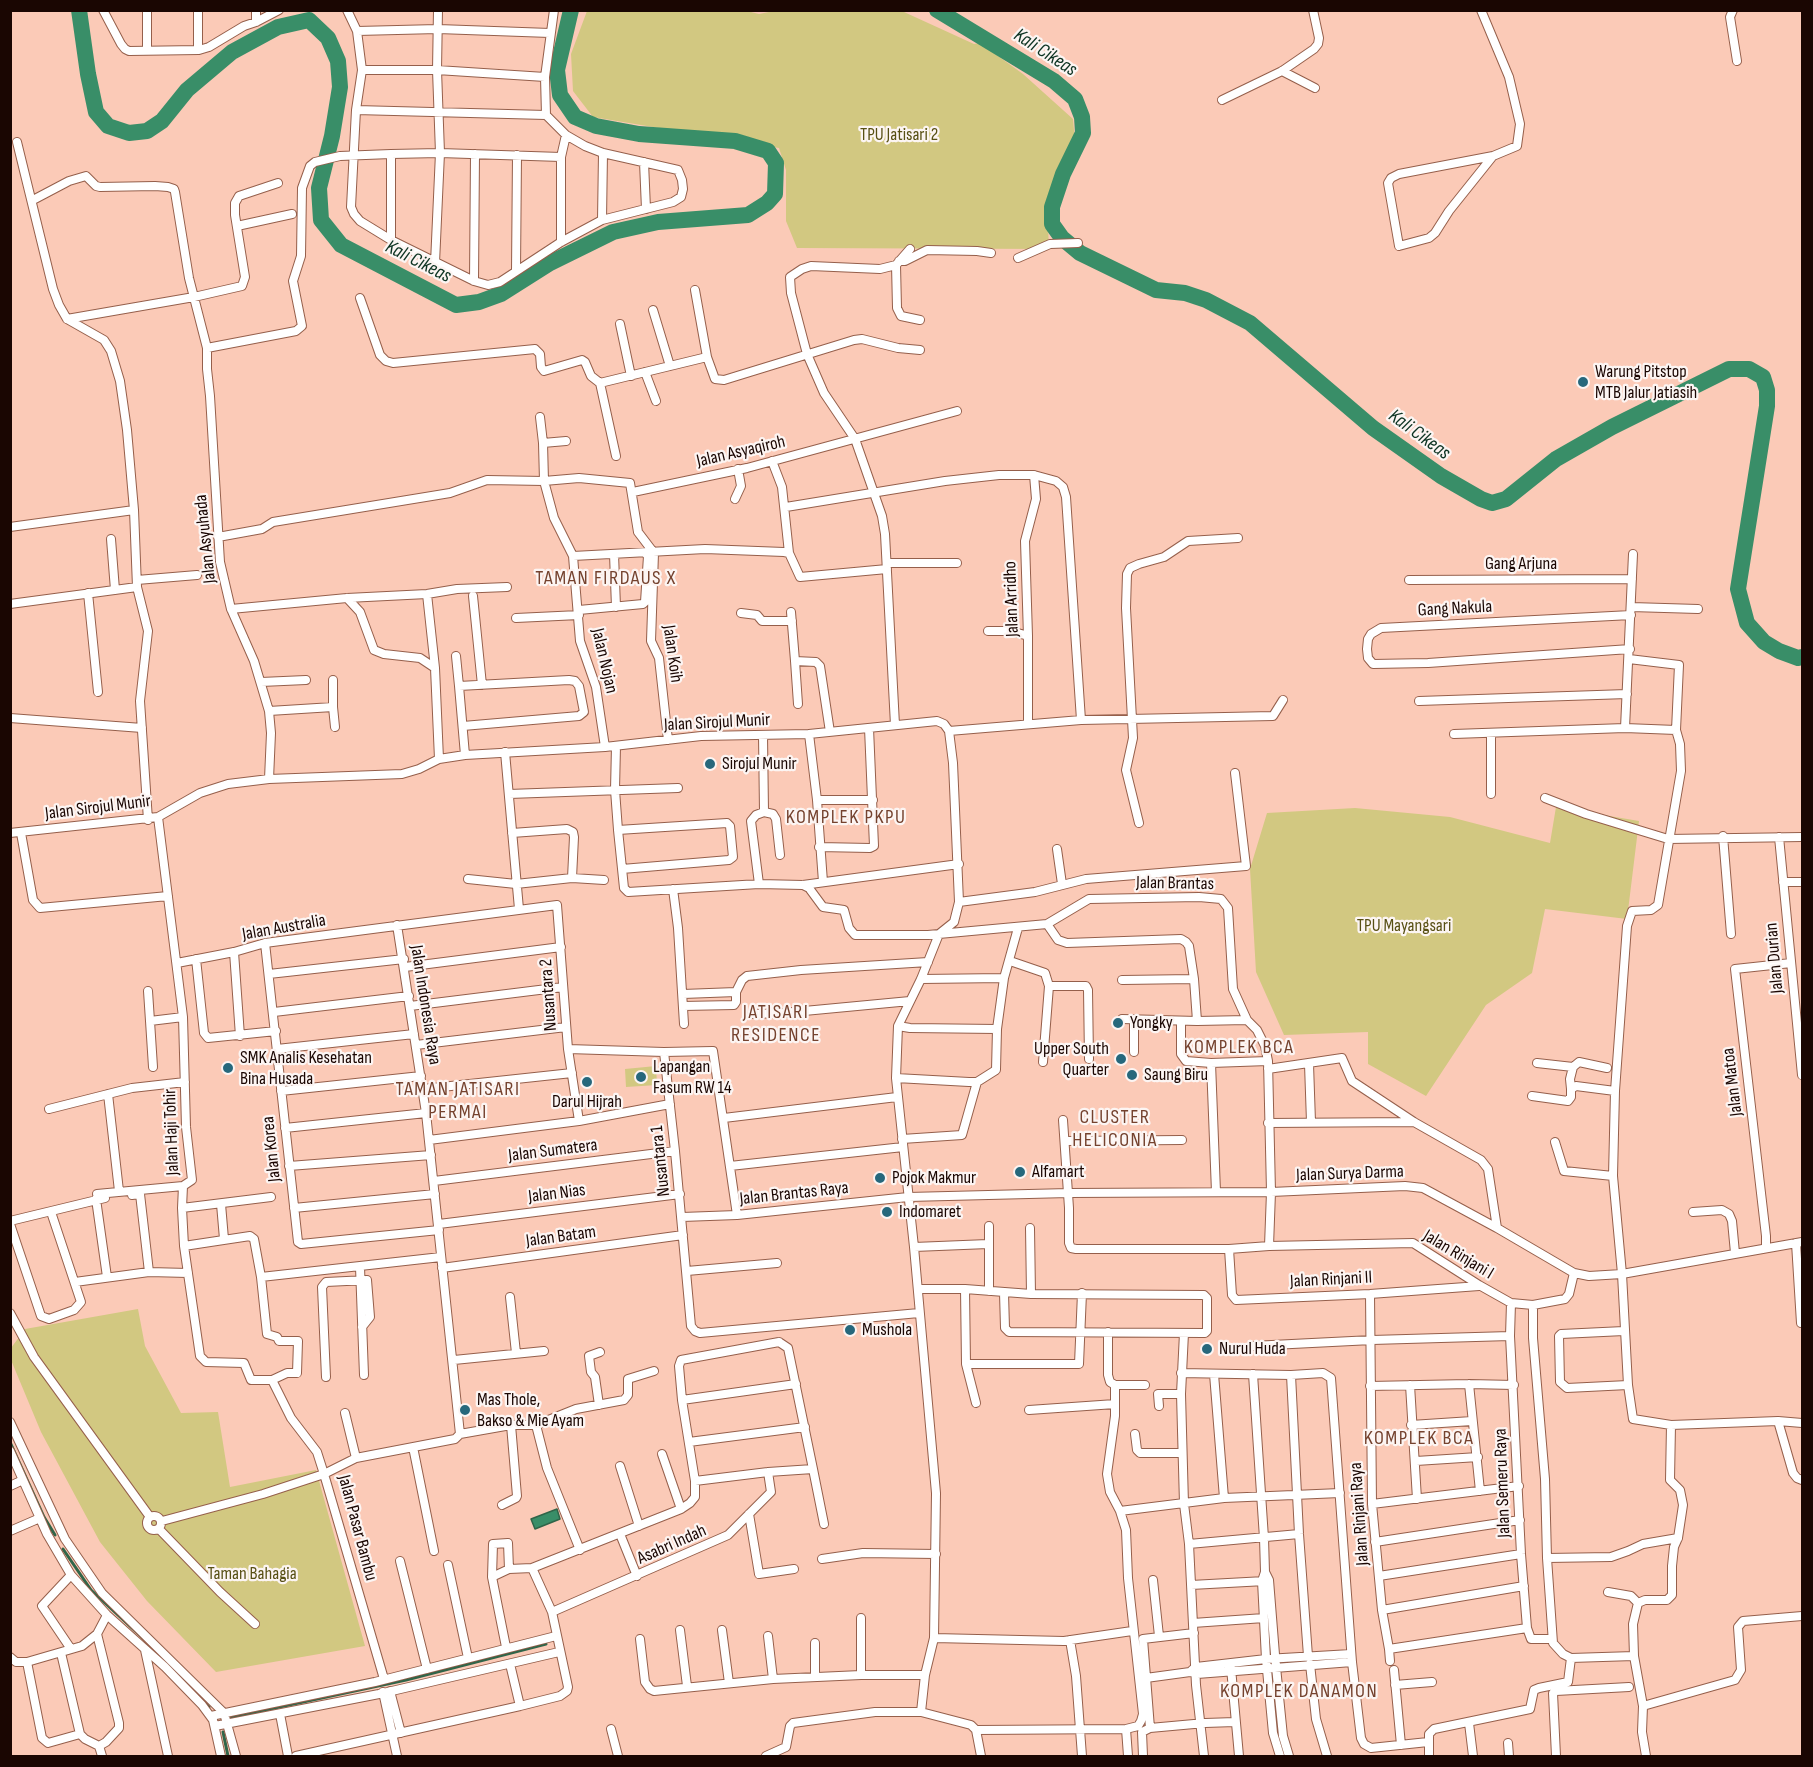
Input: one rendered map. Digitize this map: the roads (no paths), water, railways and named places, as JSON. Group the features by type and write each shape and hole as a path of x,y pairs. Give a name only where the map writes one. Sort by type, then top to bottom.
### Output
{"street":[{"path":"102,10 125,49 147,50 198,50 209,47 244,26 279,10"},
{"path":"147,10 147,50"},
{"path":"198,10 198,50"},
{"path":"256,10 256,22"},
{"path":"347,10 357,31 362,70 356,110 351,207 354,214 360,221 391,240 474,282 488,285 500,282 561,242 602,220 673,202 681,197 683,189 678,170 603,153 585,146 566,135 546,115 545,77 554,10"},
{"path":"435,263 440,153 437,70 438,10"},
{"path":"1222,100 1282,71 1318,44 1312,10"},
{"path":"1481,10 1509,77 1520,124 1517,146 1493,156 1399,174 1391,178 1388,183 1399,246 1429,238 1435,233 1449,211 1493,156"},
{"path":"1733,10 1730,17 1737,61"},
{"path":"357,31 438,29 550,33"},
{"path":"362,70 437,70 545,77"},
{"path":"1282,71 1315,88"},
{"path":"356,110 546,115"},
{"path":"561,242 561,157 566,135"},
{"path":"17,142 53,289 66,319 104,340 111,351 121,391 134,510 137,584 148,631 140,701 148,820"},
{"path":"391,153 391,240"},
{"path":"207,348 296,331 302,326 293,281 301,256 302,188 310,166 320,160 340,156 391,153 517,154 561,157"},
{"path":"602,220 603,153"},
{"path":"474,282 475,154"},
{"path":"516,271 517,154"},
{"path":"644,162 646,210"},
{"name":"Jalan Asyuhada","path":"33,200 69,181 86,177 100,187 155,186 174,189 194,297 207,348 220,562 231,609 261,682 269,711 271,732 269,779"},
{"path":"66,319 194,297 242,286 245,278 235,203 239,196 278,183"},
{"path":"237,226 292,213"},
{"path":"1018,258 1050,244 1078,243"},
{"path":"910,249 898,263 897,308 902,316 920,320"},
{"path":"895,725 887,566 882,516 855,439 824,393 807,354 791,293 790,277 811,266 880,269 905,261 927,250 991,253"},
{"path":"695,290 707,357 714,379 724,380 862,339 898,348 920,350"},
{"path":"360,298 380,356 393,363 535,350 540,354 541,367 544,371 582,360 591,376 600,383 616,456"},
{"path":"653,310 670,366"},
{"path":"620,324 631,376"},
{"path":"600,383 707,357"},
{"path":"645,372 656,401"},
{"name":"Jalan Asyaqiroh","path":"633,492 772,461 957,411"},
{"name":"Jalan Nojan","path":"540,417 544,481 552,512 573,556 580,641 596,687 605,747"},
{"path":"543,443 554,444 566,441"},
{"path":"772,461 782,487 786,507 789,553 800,577 887,566 957,563"},
{"path":"735,499 741,486 738,469"},
{"path":"786,507 945,481 999,475 1034,475 1056,481 1063,487 1066,497 1081,720"},
{"name":"Jalan Arridho","path":"1028,724 1028,636 1024,541 1036,499 1034,475"},
{"path":"218,537 262,529 273,522 450,493 487,480 544,481 579,478 630,483 638,532 649,553 645,602 641,606 516,618"},
{"path":"10,527 134,510"},
{"path":"1139,823 1125,770 1132,738 1126,608 1127,574 1130,568 1164,557 1188,541 1238,538"},
{"path":"111,539 115,590"},
{"path":"573,556 705,549 789,553"},
{"name":"Jalan Koih","path":"649,553 651,641 659,658 668,740"},
{"path":"614,554 616,607"},
{"path":"1625,728 1633,554"},
{"path":"10,604 115,590 137,584 197,575"},
{"name":"Gang Arjuna","path":"1409,580 1632,579"},
{"path":"231,609 347,598 427,594 457,589 507,587"},
{"path":"88,593 98,692"},
{"path":"427,594 435,668 439,759"},
{"path":"473,596 482,685"},
{"path":"347,598 360,612 374,650 384,654 420,658 435,668"},
{"path":"1631,611 1698,609"},
{"name":"Gang Nakula","path":"1630,649 1428,663 1373,664 1368,658 1368,639 1375,631 1382,628 1631,611"},
{"path":"741,613 757,615 762,621 768,622 792,617 798,704"},
{"path":"988,631 1011,631 1028,636"},
{"path":"456,656 465,756"},
{"path":"1629,659 1679,665 1676,730 1680,744 1680,771 1658,905 1651,910 1632,911 1627,926 1615,1091 1613,1176 1622,1274 1628,1385 1633,1419 1671,1425 1778,1421 1803,1423"},
{"path":"795,661 816,662 820,666 830,732"},
{"path":"261,682 306,680"},
{"path":"333,680 334,727"},
{"path":"459,686 574,681 579,686 584,712 579,716 463,726"},
{"path":"1419,701 1627,694"},
{"path":"921,1712 925,1675 934,1638 936,1493 896,1078 898,1026 921,979 939,934 954,922 959,903 953,763 949,731 1081,720 1273,716 1283,700"},
{"path":"269,711 333,707"},
{"path":"10,718 142,728"},
{"name":"Jalan Sirojul Munir","path":"10,833 158,818 200,793 228,784 269,779 402,774 439,759 465,756 605,747 700,736 809,734 937,721 944,724 949,731"},
{"path":"819,846 870,848 874,846 868,728"},
{"path":"1454,734 1625,728 1676,730"},
{"path":"1491,733 1491,794"},
{"path":"809,734 823,882"},
{"path":"763,735 764,812"},
{"path":"616,746 615,790 618,830 624,888 631,893 759,884 802,885 958,864"},
{"path":"505,752 519,909"},
{"path":"959,903 1011,897 1086,879 1246,866 1235,773"},
{"path":"509,794 678,788"},
{"path":"1545,798 1586,814 1668,838 1803,837"},
{"path":"817,800 873,800"},
{"path":"759,884 751,821 756,814 764,812 773,814 776,819 780,855"},
{"name":"Jalan Haji Tohir","path":"158,818 183,1017 186,1127 192,1180 183,1186 182,1208 184,1246 199,1353 206,1362 244,1364 250,1380 272,1380"},
{"path":"618,830 727,823 730,826 732,859 622,869"},
{"path":"512,833 567,829 573,832 572,879"},
{"path":"21,833 33,900 40,908 168,896"},
{"path":"1723,836 1731,934"},
{"name":"Jalan Durian","path":"1779,837 1803,1075"},
{"path":"1057,849 1062,884"},
{"path":"468,879 516,884 572,879 603,880"},
{"path":"1783,882 1803,882"},
{"name":"Jalan Brantas","path":"802,885 809,888 823,908 844,910 849,928 855,935 939,934 1047,924 1089,899 1199,897 1221,900 1228,908 1233,989 1247,1020 1261,1038 1268,1065 1271,1192"},
{"path":"673,889 684,1024"},
{"name":"Nusantara 2","path":"519,909 557,905 568,1049 579,1121"},
{"name":"Jalan Australia","path":"177,963 234,952 265,943 519,909"},
{"path":"1047,924 1058,940 1067,943 1181,939 1189,946 1197,1021"},
{"name":"Jalan Indonesia Raya","path":"397,925 423,1089 442,1268"},
{"path":"896,1078 977,1082 994,1072 997,1068 998,1029 1004,978 1018,928"},
{"name":"Jalan Korea","path":"265,943 299,1244"},
{"path":"405,968 561,947"},
{"path":"234,952 240,1036"},
{"path":"269,974 404,958"},
{"path":"196,959 205,1035 212,1038 276,1031"},
{"path":"1010,961 1045,973 1048,986 1043,1062"},
{"path":"683,1006 734,1005 736,992 742,980 747,976 801,970 928,962"},
{"name":"Jalan Matoa","path":"1766,1248 1735,969 1791,963"},
{"path":"921,979 1004,978"},
{"path":"1122,980 1194,979"},
{"path":"1048,986 1086,986 1088,990 1089,1059"},
{"path":"411,1006 563,987"},
{"path":"147,991 153,1067"},
{"path":"683,994 736,992"},
{"path":"274,1012 409,996"},
{"path":"753,1014 910,1001"},
{"path":"150,1021 183,1017"},
{"path":"1122,1019 1247,1020"},
{"path":"1134,1020 1134,1052"},
{"path":"1181,1021 1183,1058 1190,1062 1309,1064 1342,1058 1352,1081 1414,1122 1481,1160 1488,1169 1497,1228"},
{"path":"898,1026 910,1029 998,1029"},
{"path":"416,1045 566,1027"},
{"path":"277,1049 414,1034"},
{"path":"568,1049 713,1051 737,1215"},
{"name":"Nusantara 1","path":"664,1052 680,1194 691,1326 695,1331 700,1333 919,1313"},
{"path":"1532,1096 1568,1101 1571,1097 1570,1078 1573,1067 1580,1062 1585,1062 1607,1068"},
{"path":"1211,1064 1216,1192"},
{"path":"1309,1064 1311,1122"},
{"path":"1537,1064 1573,1067"},
{"path":"423,1089 572,1073"},
{"path":"281,1091 421,1076"},
{"path":"48,1109 132,1088 185,1082"},
{"path":"730,1166 962,1135 977,1082"},
{"path":"1570,1089 1576,1086 1615,1091"},
{"path":"108,1094 119,1191"},
{"path":"724,1118 897,1097"},
{"path":"429,1140 579,1121 670,1104"},
{"path":"285,1128 426,1113"},
{"path":"1063,1120 1069,1193"},
{"path":"1268,1123 1414,1122"},
{"path":"1065,1141 1182,1140"},
{"path":"1555,1142 1564,1170 1613,1176"},
{"name":"Jalan Sumatera","path":"434,1181 675,1151"},
{"path":"289,1166 431,1155"},
{"path":"51,1212 81,1302 74,1310 49,1319 41,1316 10,1222 119,1191 183,1186"},
{"name":"Jalan Surya Darma","path":"908,1197 1271,1192 1415,1186 1423,1188 1497,1228 1574,1273 1589,1276 1622,1274 1799,1242"},
{"path":"1269,1246 1271,1192"},
{"name":"Jalan Rinjani I","path":"1069,1193 1069,1243 1071,1248 1076,1249 1229,1249 1413,1243 1479,1286 1511,1302 1533,1305 1565,1299 1569,1294 1574,1273"},
{"path":"97,1196 140,1194 149,1272"},
{"path":"294,1208 435,1194"},
{"name":"Jalan Nias","path":"299,1244 680,1194"},
{"path":"97,1196 107,1277"},
{"path":"182,1208 271,1197"},
{"name":"Jalan Brantas Raya","path":"682,1217 737,1215 908,1197"},
{"path":"221,1204 224,1239"},
{"path":"1693,1212 1722,1210 1729,1214 1736,1253"},
{"path":"989,1227 989,1291"},
{"path":"1030,1228 1031,1294"},
{"name":"Jalan Batam","path":"442,1268 684,1235"},
{"path":"150,1517 147,1522 149,1528 154,1531 160,1525 324,1474 317,1452 291,1418 272,1380 287,1373 297,1372 298,1341 279,1341 276,1337 266,1334 261,1276 254,1239 250,1236 184,1246"},
{"path":"1799,1242 1801,1323"},
{"path":"914,1247 988,1244"},
{"name":"Jalan Rinjani II","path":"1229,1249 1232,1295 1236,1300 1479,1286"},
{"path":"261,1276 441,1257"},
{"path":"687,1271 777,1263"},
{"path":"360,1266 360,1280"},
{"path":"442,1268 454,1360 460,1434"},
{"path":"75,1282 149,1272 188,1273"},
{"path":"326,1377 322,1287 326,1282 360,1280 367,1280 369,1285 370,1317 362,1327 364,1375"},
{"path":"918,1289 965,1289 1031,1294 1206,1296 1207,1333 1006,1331 1004,1293"},
{"path":"965,1289 966,1364 976,1403"},
{"path":"966,1364 1075,1366 1079,1364 1082,1293"},
{"name":"Jalan Rinjani Raya","path":"1370,1294 1372,1504 1382,1610 1390,1660"},
{"path":"510,1297 516,1353"},
{"name":"Jalan Semeru Raya","path":"1511,1302 1510,1336 1527,1628"},
{"path":"1533,1305 1533,1338 1545,1479 1546,1558 1552,1639 1556,1648 1570,1658 1634,1656"},
{"path":"10,1313 34,1357 150,1517"},
{"path":"1624,1331 1561,1334 1559,1336 1560,1382 1567,1388 1628,1385"},
{"path":"1108,1332 1110,1382 1115,1385 1144,1385"},
{"path":"1184,1333 1181,1373 1184,1504 1189,1544 1194,1671 1204,1756"},
{"path":"1252,1346 1510,1336"},
{"path":"492,1577 509,1569 532,1568 621,1534 690,1503 695,1497 695,1481 682,1400 679,1366 681,1360 779,1342 788,1348 824,1524"},
{"path":"454,1360 544,1351"},
{"path":"599,1405 589,1356 600,1352"},
{"path":"580,1550 547,1468 536,1425 576,1409 624,1400 628,1395 628,1379 654,1371"},
{"path":"1181,1373 1291,1375 1323,1372 1331,1378 1352,1658 1358,1720 1364,1744 1371,1748 1428,1742"},
{"path":"1214,1374 1224,1498"},
{"path":"1253,1374 1264,1538 1264,1618 1289,1756"},
{"path":"1291,1375 1299,1534 1309,1660 1316,1719 1327,1756"},
{"path":"1468,1383 1480,1491"},
{"path":"1370,1386 1468,1383 1514,1385"},
{"path":"682,1400 796,1384"},
{"path":"1115,1385 1115,1416 1107,1474 1110,1492 1120,1511 1127,1535 1132,1631 1143,1714 1141,1721 1144,1728"},
{"path":"1410,1385 1417,1499"},
{"path":"1159,1406 1158,1394 1181,1394"},
{"path":"1029,1410 1115,1404"},
{"path":"345,1413 356,1458"},
{"path":"1411,1425 1472,1421"},
{"path":"1778,1421 1793,1473 1797,1478 1803,1480"},
{"path":"10,1422 64,1539 102,1593 226,1719 236,1756"},
{"path":"502,1504 516,1498 518,1491 511,1425"},
{"name":"Jalan Pasar Bambu","path":"397,1756 396,1734 381,1688 324,1474 356,1458 455,1439 460,1434 511,1425 536,1425"},
{"path":"1638,1603 1645,1600 1666,1600 1672,1595 1674,1547 1678,1538 1683,1505 1680,1490 1670,1480 1671,1425"},
{"path":"689,1442 805,1427"},
{"path":"1134,1434 1137,1450 1140,1453 1182,1453"},
{"path":"413,1447 434,1551"},
{"path":"10,1450 39,1518 71,1575 107,1614 202,1705 211,1716 215,1726 221,1756"},
{"path":"662,1454 681,1509"},
{"path":"1416,1461 1478,1457"},
{"path":"620,1466 639,1526"},
{"path":"695,1481 813,1469"},
{"name":"Asabri Indah","path":"552,1612 728,1535 771,1491 768,1472"},
{"path":"10,1486 23,1480"},
{"path":"1372,1504 1519,1486"},
{"path":"1120,1511 1224,1498 1340,1493"},
{"path":"749,1514 759,1574 794,1569"},
{"path":"150,1517 155,1516 160,1525 220,1592 255,1624"},
{"path":"10,1531 39,1518"},
{"path":"1375,1542 1520,1520"},
{"path":"621,1534 637,1576"},
{"path":"1189,1544 1299,1534"},
{"path":"1546,1558 1611,1557 1642,1544 1678,1538"},
{"path":"53,1545 64,1539"},
{"path":"506,1647 492,1577 493,1544 508,1543 509,1569"},
{"path":"822,1559 863,1553 936,1554"},
{"path":"1379,1576 1521,1554"},
{"path":"400,1561 427,1669"},
{"path":"448,1565 468,1658"},
{"path":"296,1756 520,1706 560,1696 567,1691 552,1612 532,1568"},
{"path":"71,1575 42,1606 71,1649"},
{"path":"1153,1580 1159,1636"},
{"path":"1191,1585 1265,1581"},
{"path":"1265,1581 1273,1733 1280,1756"},
{"path":"1382,1610 1524,1586"},
{"path":"1608,1592 1631,1596 1638,1603"},
{"path":"1638,1603 1633,1624 1634,1656 1643,1706 1642,1732 1646,1756"},
{"path":"10,1657 16,1662 27,1662 82,1646 97,1634 107,1614"},
{"path":"1643,1706 1735,1680 1741,1670 1738,1627 1743,1621 1803,1616"},
{"path":"861,1618 861,1675"},
{"path":"1193,1623 1264,1618"},
{"path":"1389,1648 1527,1628 1531,1639 1552,1639"},
{"path":"680,1630 687,1686"},
{"path":"722,1630 729,1683"},
{"path":"934,1638 1070,1640 1132,1631"},
{"path":"1143,1756 1142,1732 1146,1678 1143,1639 1194,1633"},
{"path":"97,1634 119,1723 118,1728 106,1742 99,1746"},
{"path":"211,1716 226,1719 280,1714 381,1688 427,1669 556,1636"},
{"path":"768,1636 773,1679"},
{"path":"640,1639 645,1682 654,1691 773,1679 925,1675"},
{"path":"1070,1640 1076,1676 1082,1756"},
{"path":"815,1643 816,1677"},
{"path":"145,1648 168,1756"},
{"path":"215,1726 226,1719 510,1664 559,1652"},
{"path":"61,1653 80,1734 99,1746 102,1756"},
{"path":"1146,1678 1271,1663 1352,1658"},
{"path":"1429,1756 1429,1734 1434,1729 1470,1723 1530,1708 1534,1690 1568,1682 1570,1658"},
{"path":"27,1662 42,1738 48,1743 80,1734"},
{"path":"510,1664 520,1706"},
{"path":"1231,1667 1239,1756"},
{"path":"1394,1670 1401,1745"},
{"path":"1395,1685 1432,1682"},
{"path":"1556,1756 1553,1692 1629,1687"},
{"path":"766,1756 786,1747 790,1726 793,1723 875,1712 921,1712 970,1725 976,1730 981,1756"},
{"path":"280,1714 288,1756"},
{"path":"976,1730 1126,1729 1235,1722"},
{"path":"1470,1723 1473,1756"},
{"path":"611,1729 618,1756"},
{"path":"1126,1729 1128,1756"},
{"path":"1509,1743 1509,1756"}],"waterway":[{"name":"Kali Cikeas","path":"79,10 96,112 108,126 129,133 147,131 162,121 187,90 232,52 278,27 309,20 328,38 338,61 340,87 332,136 319,188 321,220 341,245 456,305 479,302 501,294 550,263 613,232 658,222 748,215 767,203 775,194 776,163 768,151 735,141 639,134 596,126 575,117 560,95 557,70 571,10"},
{"name":"Kali Cikeas","path":"937,10 1054,81 1075,99 1082,117 1083,133 1063,174 1052,207 1052,224 1062,238 1080,253 1156,290 1185,293 1206,300 1250,323 1373,428 1441,476 1481,499 1492,503 1506,499 1556,459 1612,427 1729,369 1749,369 1763,377 1767,390 1767,406 1738,589 1747,623 1764,642 1779,651 1798,658 1802,657"},
{"path":"10,1442 44,1517 55,1535"},
{"path":"63,1549 91,1590 146,1641"},
{"path":"228,1718 406,1680 546,1644"},
{"path":"165,1660 209,1707"},
{"path":"223,1732 228,1756"}],"place":[{"name":"Warung Pitstop MTB Jalur Jatiasih","path":"1583,382"},
{"name":"Sirojul Munir","path":"710,764"},
{"name":"Yongky","path":"1118,1023"},
{"name":"Upper South Quarter","path":"1121,1059"},
{"name":"SMK Analis Kesehatan Bina Husada","path":"228,1068"},
{"name":"Saung Biru","path":"1132,1075"},
{"name":"Lapangan Fasum RW 14","path":"641,1077"},
{"name":"Darul Hijrah","path":"587,1082"},
{"name":"Alfamart","path":"1020,1172"},
{"name":"Pojok Makmur","path":"880,1178"},
{"name":"Indomaret","path":"887,1212"},
{"name":"Mushola","path":"850,1330"},
{"name":"Nurul Huda","path":"1207,1349"},
{"name":"Mas Thole, Bakso & Mie Ayam","path":"465,1410"}],"district":[{"name":"TAMAN FIRDAUS X","path":"606,579"},
{"name":"KOMPLEK PKPU","path":"846,818"},
{"name":"JATISARI RESIDENCE","path":"776,1024"},
{"name":"KOMPLEK BCA","path":"1239,1048"},
{"name":"TAMAN JATISARI PERMAI","path":"458,1102"},
{"name":"CLUSTER HELICONIA","path":"1115,1130"},
{"name":"KOMPLEK BCA","path":"1419,1439"},
{"name":"KOMPLEK DANAMON","path":"1299,1692"}],"park label":[{"name":"TPU Jatisari 2","path":"899,135"},
{"name":"TPU Mayangsari","path":"1404,926"},
{"name":"Taman Bahagia","path":"252,1574"}]}
